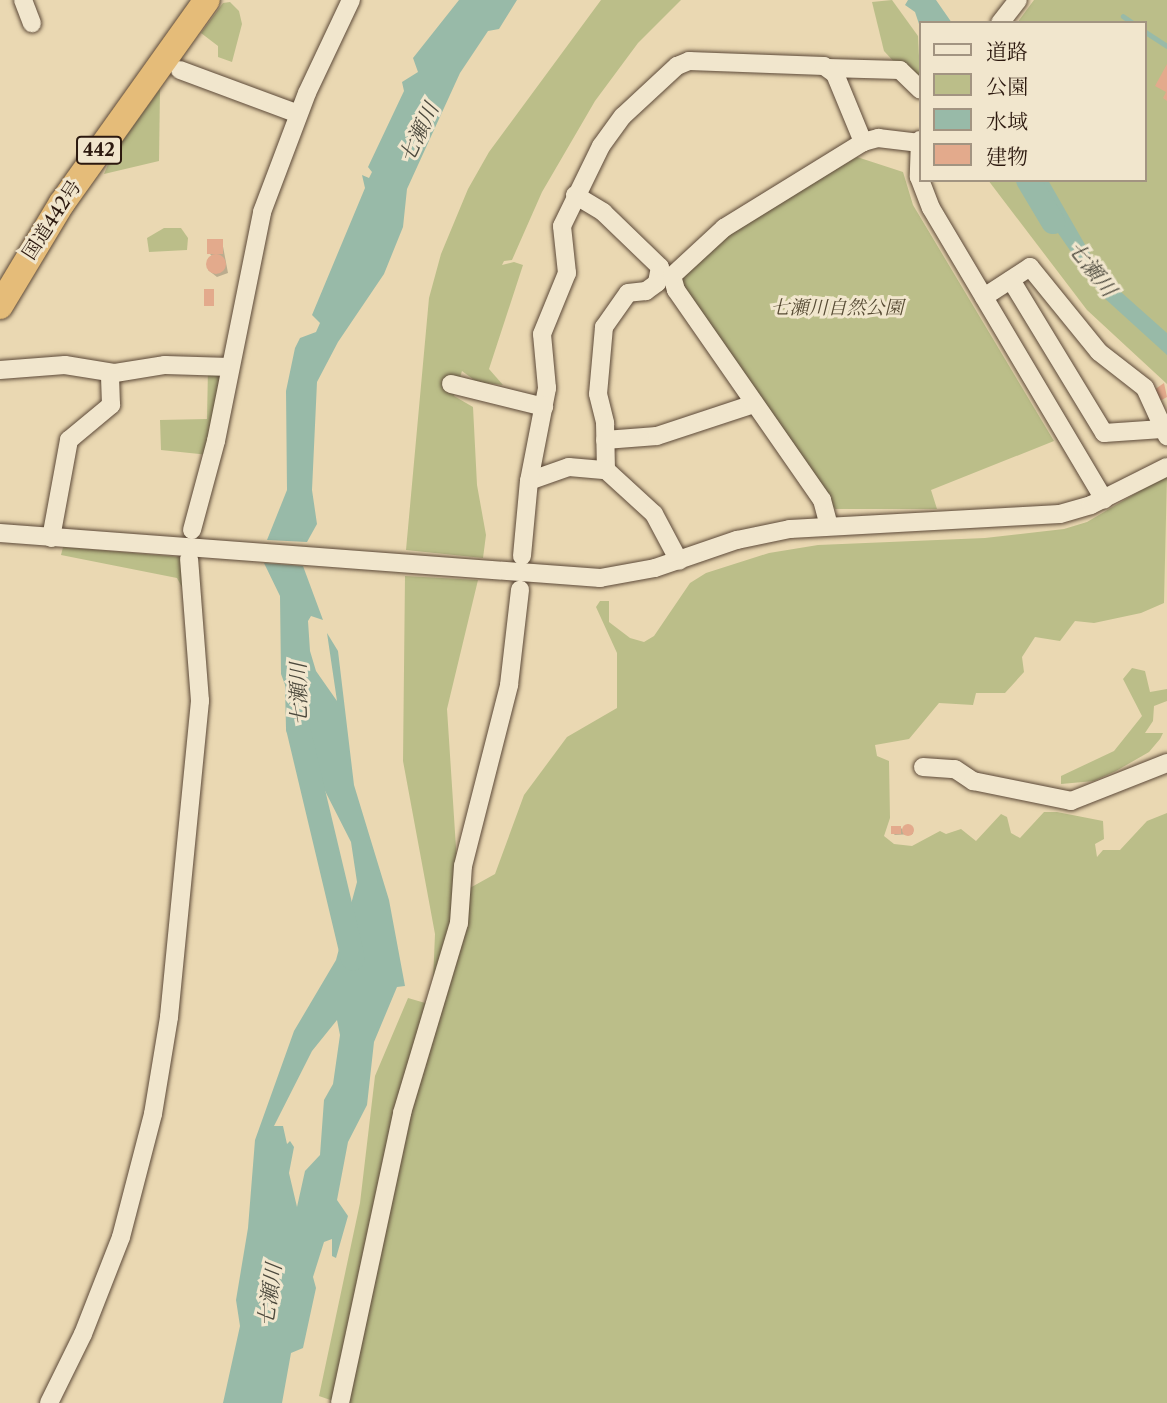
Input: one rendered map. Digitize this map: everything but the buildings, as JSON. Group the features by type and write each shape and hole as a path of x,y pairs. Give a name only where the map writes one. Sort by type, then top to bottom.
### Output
{"highway":[{"name":"国道442号","path":"0,306 62,203 207,0"}],"street":[{"path":"23,0 32,23"},
{"path":"192,530 216,441 262,212 298,114 345,4"},
{"path":"522,556 529,481 547,384 542,334 566,279 562,226 575,195 623,116 682,63 719,59 828,68 900,70 918,87"},
{"path":"828,68 835,74 863,142"},
{"path":"180,70 298,114"},
{"path":"606,470 605,440 598,394 604,327 628,293 646,290 666,279 724,228 863,142 878,138 918,141"},
{"path":"922,182 925,194 984,297 1104,499"},
{"path":"575,195 603,212 655,260 822,500 830,526"},
{"path":"984,297 1030,267 1099,352 1145,388 1165,433 1104,433 1011,280"},
{"path":"0,370 70,365 110,373 165,365 230,367"},
{"path":"51,538 69,440 111,405 110,373"},
{"path":"451,384 544,407"},
{"path":"605,440 657,436 754,404"},
{"path":"529,481 569,467 606,470 654,514 679,561"},
{"path":"0,533 586,579 679,561 751,536 830,526 1029,519 1104,499 1167,467"},
{"path":"49,1403 88,1324 121,1237 153,1114 165,1044 182,923 200,701 189,559"},
{"path":"340,1403 402,1113 458,923 463,866 509,685 520,590"},
{"path":"923,767 955,769 974,780 1071,801 1167,763"}],"green space":[{"path":"601,0 681,0 638,43 595,101 542,192 512,260 504,261 502,265 514,262 523,265 489,369 503,385 477,382 462,371 454,396 473,407 477,485 486,535 483,558 406,550 429,298 441,254 468,189 489,152"},
{"path":"892,0 918,36 918,76 896,64 884,51 872,2"},
{"path":"1034,0 1167,0 1167,384 1087,310 990,182 1146,182 1146,21 1018,21"},
{"path":"230,2 239,11 242,24 232,62 218,57 218,46 201,33 223,3"},
{"path":"160,89 159,161 104,174 111,157"},
{"name":"七瀬川自然公園","path":"857,157 903,172 913,205 1054,441 931,490 937,509 835,509 679,286 679,276 728,233"},
{"path":"164,228 181,228 188,238 187,250 149,252 147,238"},
{"path":"208,368 223,372 209,455 161,450 160,420 207,419"},
{"path":"1167,475 1164,603 1141,613 1094,623 1075,621 1060,641 1035,637 1022,657 1024,672 1005,693 976,693 973,705 939,703 909,739 875,745 877,756 889,761 890,818 884,836 894,844 912,846 940,831 946,834 961,829 976,841 1001,814 1007,817 1011,833 1020,838 1044,812 1057,812 1103,821 1104,839 1095,844 1097,857 1103,850 1120,850 1147,821 1167,813 1167,1403 339,1403 319,1396 360,1203 375,1076 408,998 432,1005 435,934 403,761 405,576 478,580 447,709 459,894 495,874 524,795 567,737 617,708 617,653 596,607 600,601 609,601 609,622 630,638 644,642 654,636 690,583 706,573 769,553 818,545 985,538 1064,529 1087,522"},
{"path":"63,547 181,557 184,591 177,578 61,555"},
{"path":"1132,668 1145,671 1150,692 1167,689 1167,701 1154,706 1153,721 1145,733 1163,733 1160,739 1149,752 1094,781 1061,784 1061,776 1114,751 1142,716 1123,679"}],"water":[{"path":"459,0 517,0 499,29 488,31 460,73 407,189 403,227 384,274 338,342 317,382 312,490 317,524 307,542 267,540 287,490 286,391 295,348 300,338 316,332 320,323 312,315 365,188 362,175 369,178 372,172 368,167 404,91 402,82 418,72 413,58"},
{"path":"908,0 936,0 951,21 918,21 915,12 905,5"},
{"path":"1029,182 1049,182 1103,276 1167,333 1167,355 1101,295 1051,223"},
{"path":"264,563 303,566 323,620 311,616 308,621 310,651 316,671 337,701 327,633 338,651 354,785 389,900 405,986 397,987 374,1042 367,1105 348,1142 337,1200 348,1216 336,1258 332,1256 332,1239 324,1242 313,1277 316,1288 303,1348 291,1353 282,1403 223,1403 240,1326 236,1300 248,1228 255,1140 294,1031 336,960 357,882 351,842 322,785 281,674 280,596","holes":["337,1020 340,1035 333,1084 324,1100 320,1155 305,1171 297,1207 289,1173 294,1147 290,1141 287,1144 283,1126 274,1126 312,1051"]}],"waterway":[{"path":"1123,16 1130,21"},
{"path":"1146,32 1167,46"},
{"name":"七瀬川","path":"1029,182 1053,222"},
{"name":"七瀬川","path":"297,687 298,728 353,959"}]}
